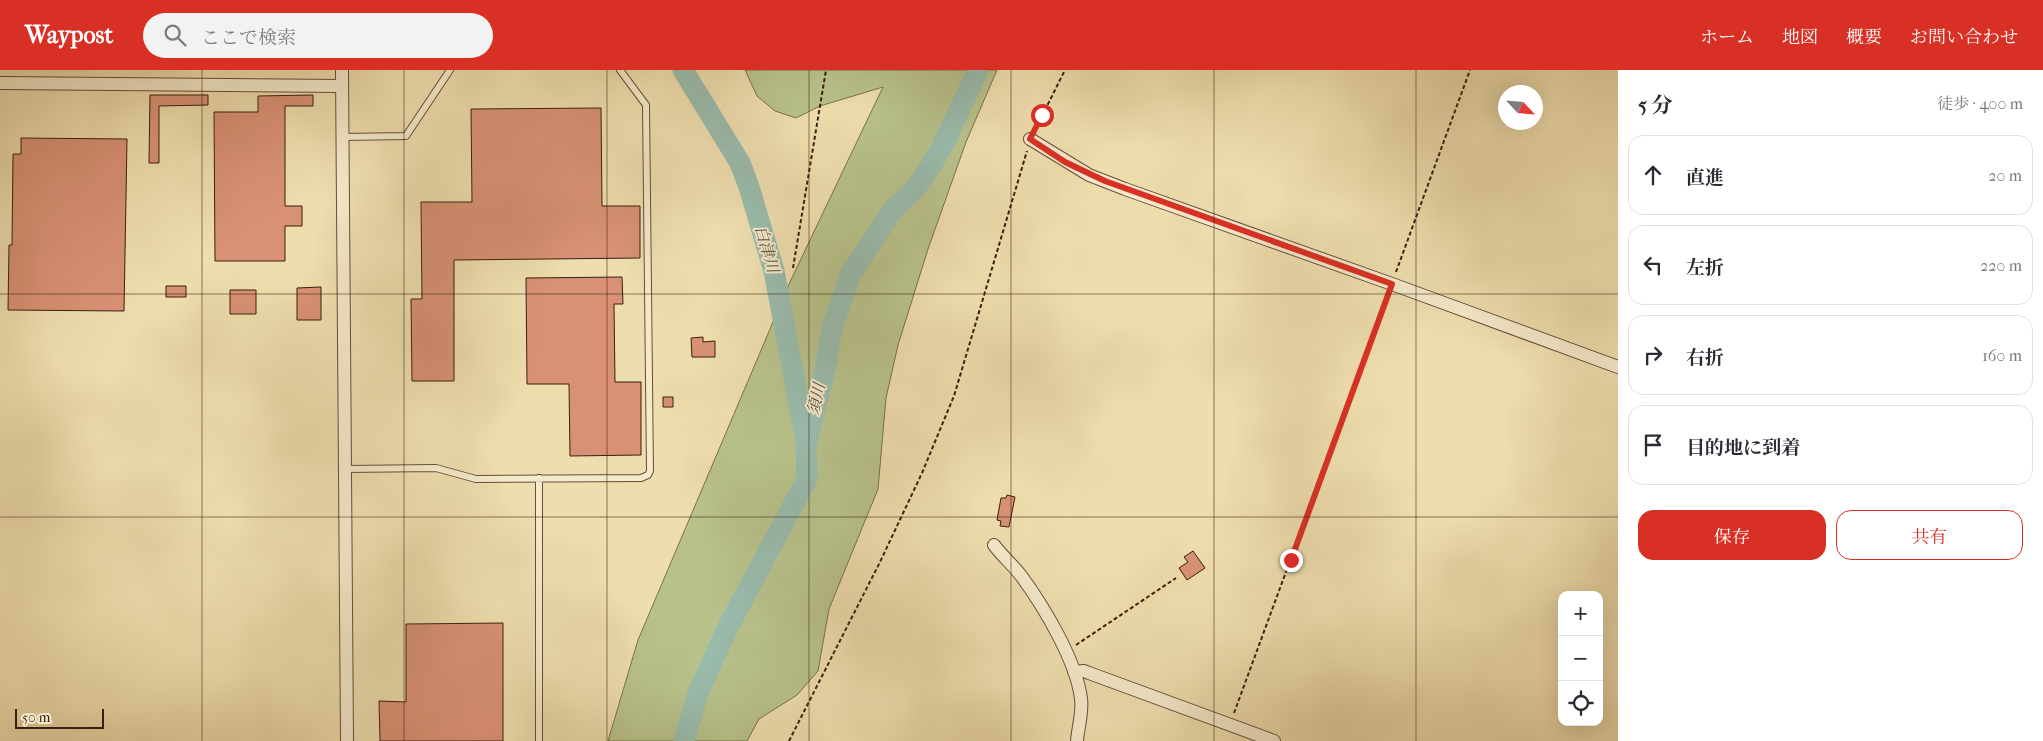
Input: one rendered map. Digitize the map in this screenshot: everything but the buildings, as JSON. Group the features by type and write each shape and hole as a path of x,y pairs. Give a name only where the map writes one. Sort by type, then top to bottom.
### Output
{"street":[{"path":"342,70 347,741"},
{"path":"0,83 342,86"},
{"path":"1030,139 1065,162 1105,181 1618,367"},
{"path":"994,545 1031,590 1066,652 1079,684 1081,700 1077,741"},
{"path":"1074,672 1084,671 1274,741"}],"lane":[{"path":"342,136 406,136 450,70"},
{"path":"346,469 436,468 476,478 641,478 648,475 650,471 646,105 620,70"},
{"path":"539,478 539,741"}],"path":[{"path":"793,268 826,70"},
{"path":"789,741 880,562 922,474 954,396 1030,139 1065,70"},
{"path":"1230,725 1470,70"},
{"path":"1066,652 1176,578"}],"green space":[{"path":"745,70 997,70 966,142 928,249 898,345 886,398 878,489 829,609 818,671 797,695 759,719 747,741 608,741 638,640 790,282 883,87 820,106 796,118 775,111 757,96"}],"waterway":[{"name":"白津川","path":"683,70 740,163 749,187 774,271 805,436"},
{"name":"須川","path":"684,741 698,693 728,627 807,479 806,444 825,370 832,328 850,275 892,211 915,189 927,172 942,147 978,70"}],"route":[{"path":"1042,115 1030,139 1089,175 1392,284 1291,560"}]}
